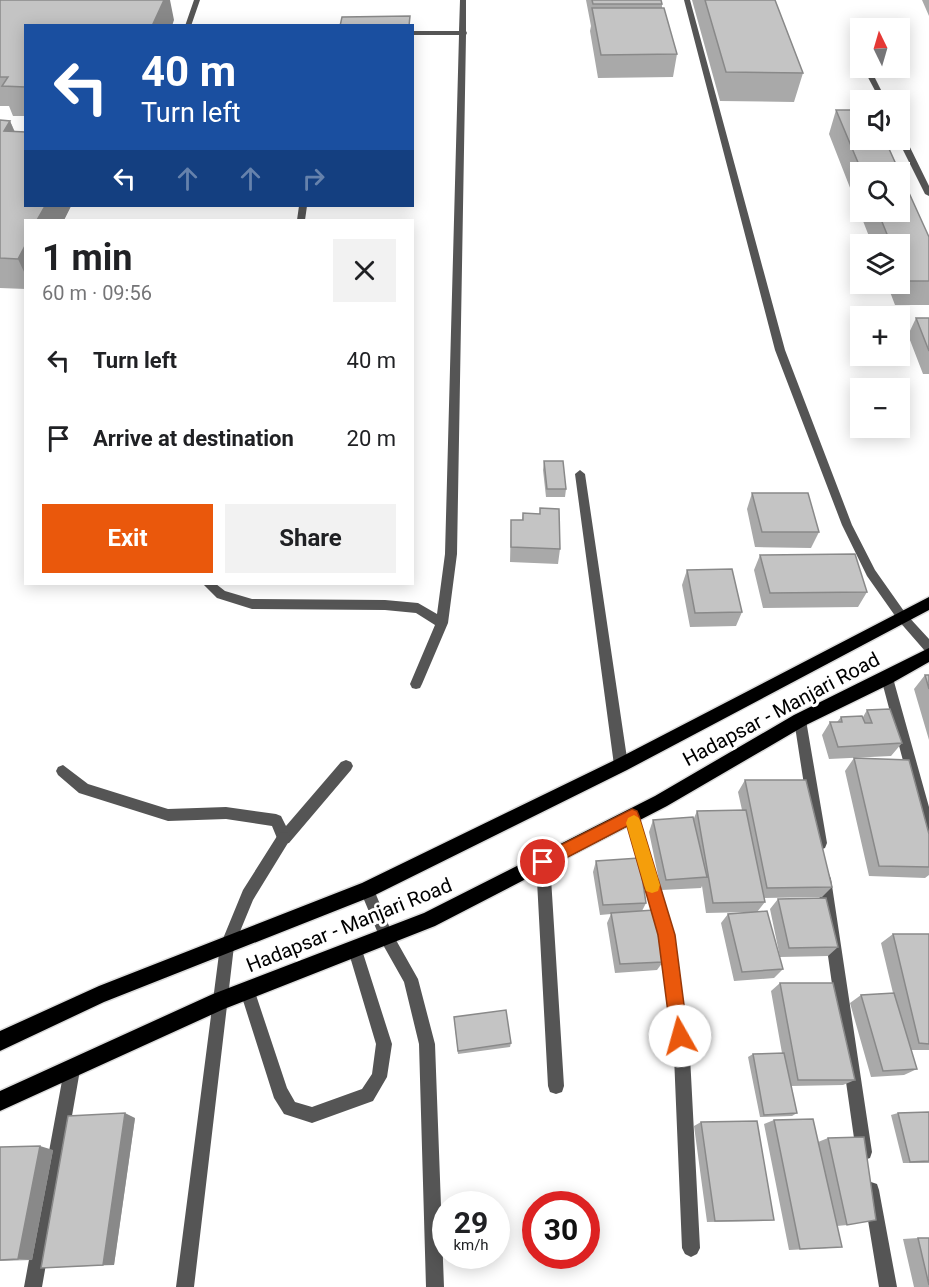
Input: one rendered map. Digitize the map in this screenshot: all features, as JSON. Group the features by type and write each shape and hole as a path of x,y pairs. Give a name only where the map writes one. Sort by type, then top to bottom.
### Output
{"main road":[{"name":"Hadapsar - Manjari Road","path":"0,1041 99,995 367,890 621,765 929,603"},
{"name":"Hadapsar - Manjari Road","path":"0,1101 220,1001 429,920 632,816 800,720 887,678 929,654"}],"street":[{"path":"189,24 197,0"},
{"path":"416,684 442,623 451,554 463,0"},
{"path":"687,0 780,350 847,525 871,573 902,617 929,647"},
{"path":"414,33 464,33"},
{"path":"907,150 929,194"},
{"path":"580,474 621,765"},
{"path":"210,585 221,595 252,604 418,608 442,623"},
{"path":"887,678 929,832"},
{"path":"800,720 834,958 888,1287"},
{"path":"185,1287 227,946 248,895 284,838 346,766"},
{"path":"63,771 84,789 168,814 226,813 276,820 284,838"},
{"path":"632,816 668,946 682,1056 691,1248"},
{"path":"543,862 556,1086"},
{"path":"367,890 387,938 411,979 427,1044 435,1287"},
{"path":"248,991 280,1092 290,1108 312,1115 367,1095 379,1077 384,1044 355,950"},
{"path":"33,1287 72,1070"}],"building":[{"path":"0,0 164,0 153,24 24,24 24,87 2,86 8,77 0,77"},
{"path":"592,0 661,0 662,4 593,4"},
{"path":"705,0 775,0 803,73 726,72"},
{"path":"592,8 664,8 677,54 601,55"},
{"path":"410,16 409,24 340,24 342,17"},
{"path":"836,110 850,110 850,143"},
{"path":"0,120 10,121 4,131 24,132 24,207 44,207 38,219 24,219 24,248 18,259 0,258"},
{"path":"853,150 890,150 895,162 858,162"},
{"path":"910,195 929,237 929,281 910,281 910,234 887,234 882,222 910,222"},
{"path":"916,318 929,318 929,351"},
{"path":"544,461 563,461 566,489 547,489"},
{"path":"752,493 808,493 819,532 762,532"},
{"path":"540,508 559,509 560,549 511,547 511,520 523,520 523,513 540,514"},
{"path":"855,554 867,592 770,593 760,555"},
{"path":"732,569 742,612 695,613 687,570"},
{"path":"925,675 929,675 929,689"},
{"path":"890,709 902,743 838,747 830,722 842,722 841,717 862,716 865,723 872,723 867,710"},
{"path":"854,758 909,760 929,834 929,867 879,866"},
{"path":"745,780 806,780 832,887 767,888"},
{"path":"746,810 765,902 713,903 697,811"},
{"path":"693,817 707,877 666,880 653,820"},
{"path":"639,858 646,903 603,905 596,861"},
{"path":"826,898 838,947 789,948 778,899"},
{"path":"654,910 663,962 620,964 611,913"},
{"path":"767,911 783,969 742,972 728,914"},
{"path":"893,934 929,934 929,1044 919,1043"},
{"path":"780,983 833,983 855,1080 798,1080"},
{"path":"894,993 917,1069 883,1071 861,995"},
{"path":"506,1010 511,1043 458,1051 454,1017"},
{"path":"784,1053 797,1113 764,1115 753,1054"},
{"path":"929,1112 929,1161 910,1162 898,1113"},
{"path":"125,1113 103,1265 41,1268 68,1116"},
{"path":"813,1119 842,1247 800,1249 774,1120"},
{"path":"757,1121 774,1220 715,1221 701,1122"},
{"path":"864,1137 876,1220 847,1225 828,1138"},
{"path":"40,1146 18,1259 0,1260 0,1147"},
{"path":"918,1238 929,1238 929,1285"}],"slow traffic":[{"path":"634,823 652,885"}],"route":[{"path":"543,862 632,816 666,935 680,1036"}]}
